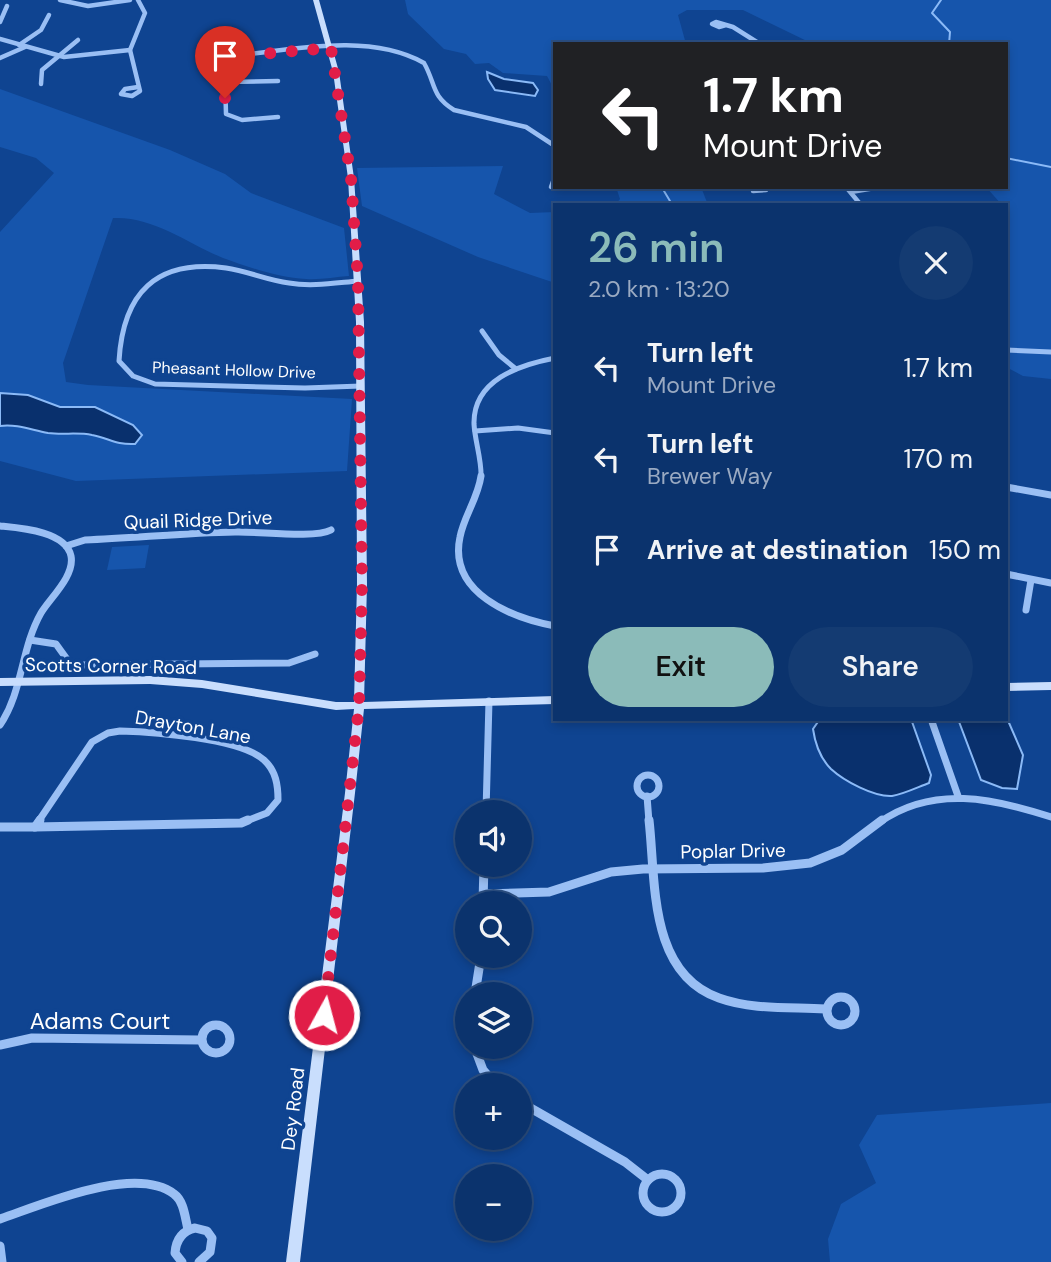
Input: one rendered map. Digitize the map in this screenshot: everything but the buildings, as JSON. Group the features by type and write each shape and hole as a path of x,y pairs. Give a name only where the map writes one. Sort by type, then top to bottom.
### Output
{"main road":[{"name":"Dey Road","path":"293,1262 359,706 362,584 361,386 351,178 331,48 316,0"},
{"name":"Scotts Corner Road","path":"0,682 150,680 202,684 298,702 359,706 553,700"},
{"path":"1008,687 1051,686"}],"street":[{"path":"60,0 88,6 130,0"},
{"path":"138,0 145,13 131,50 138,87"},
{"path":"0,22 7,6"},
{"path":"0,58 40,34 49,15"},
{"path":"726,25 740,29 757,42"},
{"path":"232,37 225,41 226,114 228,117 251,121 278,117"},
{"path":"0,39 58,56 131,50"},
{"path":"41,84 42,70 78,40"},
{"path":"225,57 376,47 410,54 424,63 435,96 445,105 454,110 526,127 553,145"},
{"path":"225,82 278,81"},
{"path":"848,189 859,203"},
{"path":"851,192 869,189"},
{"name":"Pheasant Hollow Drive","path":"358,281 288,282 215,267 183,270 166,275 147,284 134,299 119,349 119,361 133,376 155,384 316,388 361,386"},
{"path":"482,331 499,355 516,369"},
{"path":"1008,350 1051,352"},
{"path":"553,359 499,376 481,395 475,406 481,482 459,542 460,565 468,580 490,603 527,621 553,626"},
{"path":"475,431 518,428 553,433"},
{"path":"1008,487 1051,495"},
{"path":"0,526 37,532 66,546 71,555 71,565 40,616 30,640 12,705 0,725"},
{"name":"Quail Ridge Drive","path":"66,546 85,540 227,534 283,532 316,536 331,530"},
{"path":"1008,574 1051,583"},
{"path":"1026,610 1031,580"},
{"path":"30,640 56,644 69,662 78,665 289,663 308,659 315,654"},
{"path":"486,800 489,701"},
{"path":"932,721 958,796"},
{"name":"Drayton Lane","path":"0,827 35,827 241,823 267,813 278,800 279,788 272,769 258,755 248,751 136,731 108,733 92,742 35,827"},
{"path":"647,796 658,922 670,958 686,977 717,998 752,1006 825,1009"},
{"name":"Poplar Drive","path":"532,894 617,871 782,867 811,863 846,849 889,815 915,804 958,796 1004,801 1051,817"},
{"name":"Adams Court","path":"0,1045 32,1038 200,1041"},
{"path":"532,1109 625,1163 648,1180"},
{"path":"0,1219 80,1192 143,1184 156,1185 173,1192 188,1229"},
{"path":"182,1262 175,1253 175,1245 181,1234 188,1229 205,1229 212,1238 210,1252 199,1262"},
{"path":"0,1246 2,1262"}],"shaded area":[{"path":"405,0 1051,0 1051,379 1023,376 1008,368 1008,203 1000,203 988,189 1008,189 1008,42 809,42 743,10 687,10 678,15 685,42 553,42 553,87 547,76 503,73 489,63 475,64 466,54 444,49 408,14"},
{"path":"487,72 504,79 533,83 538,90 535,96 495,90"},
{"path":"0,89 170,150 225,174 251,193 344,228 349,276 306,279 285,277 223,258 142,221 113,218 63,363 66,382 88,385 352,399 347,471 76,481 0,461 0,232 54,173 36,158 0,147"},
{"path":"503,166 494,194 530,213 553,212 553,282 478,257 362,206 357,168"},
{"path":"617,189 702,189 707,203 617,203 620,199"},
{"path":"0,393 28,395 60,407 95,407 133,425 142,435 135,444 128,444 87,434 54,434 0,426"},
{"path":"149,545 145,568 107,570 112,547"},
{"path":"819,721 912,721 931,775 929,783 892,796 868,791 843,778 827,765 821,756 813,729"},
{"path":"959,721 1008,721 1023,755 1017,789 1002,788 981,780"},
{"path":"1051,1103 1051,1262 830,1262 828,1239 841,1204 876,1183 859,1145 877,1115"}],"waterway":[{"path":"941,0 932,13 950,32 949,42"},
{"path":"1008,158 1051,167"},
{"path":"665,189 670,201 668,203"}],"route":[{"path":"225,98 225,57 331,48 351,178 358,281 362,584 359,706 324,1015"}]}
